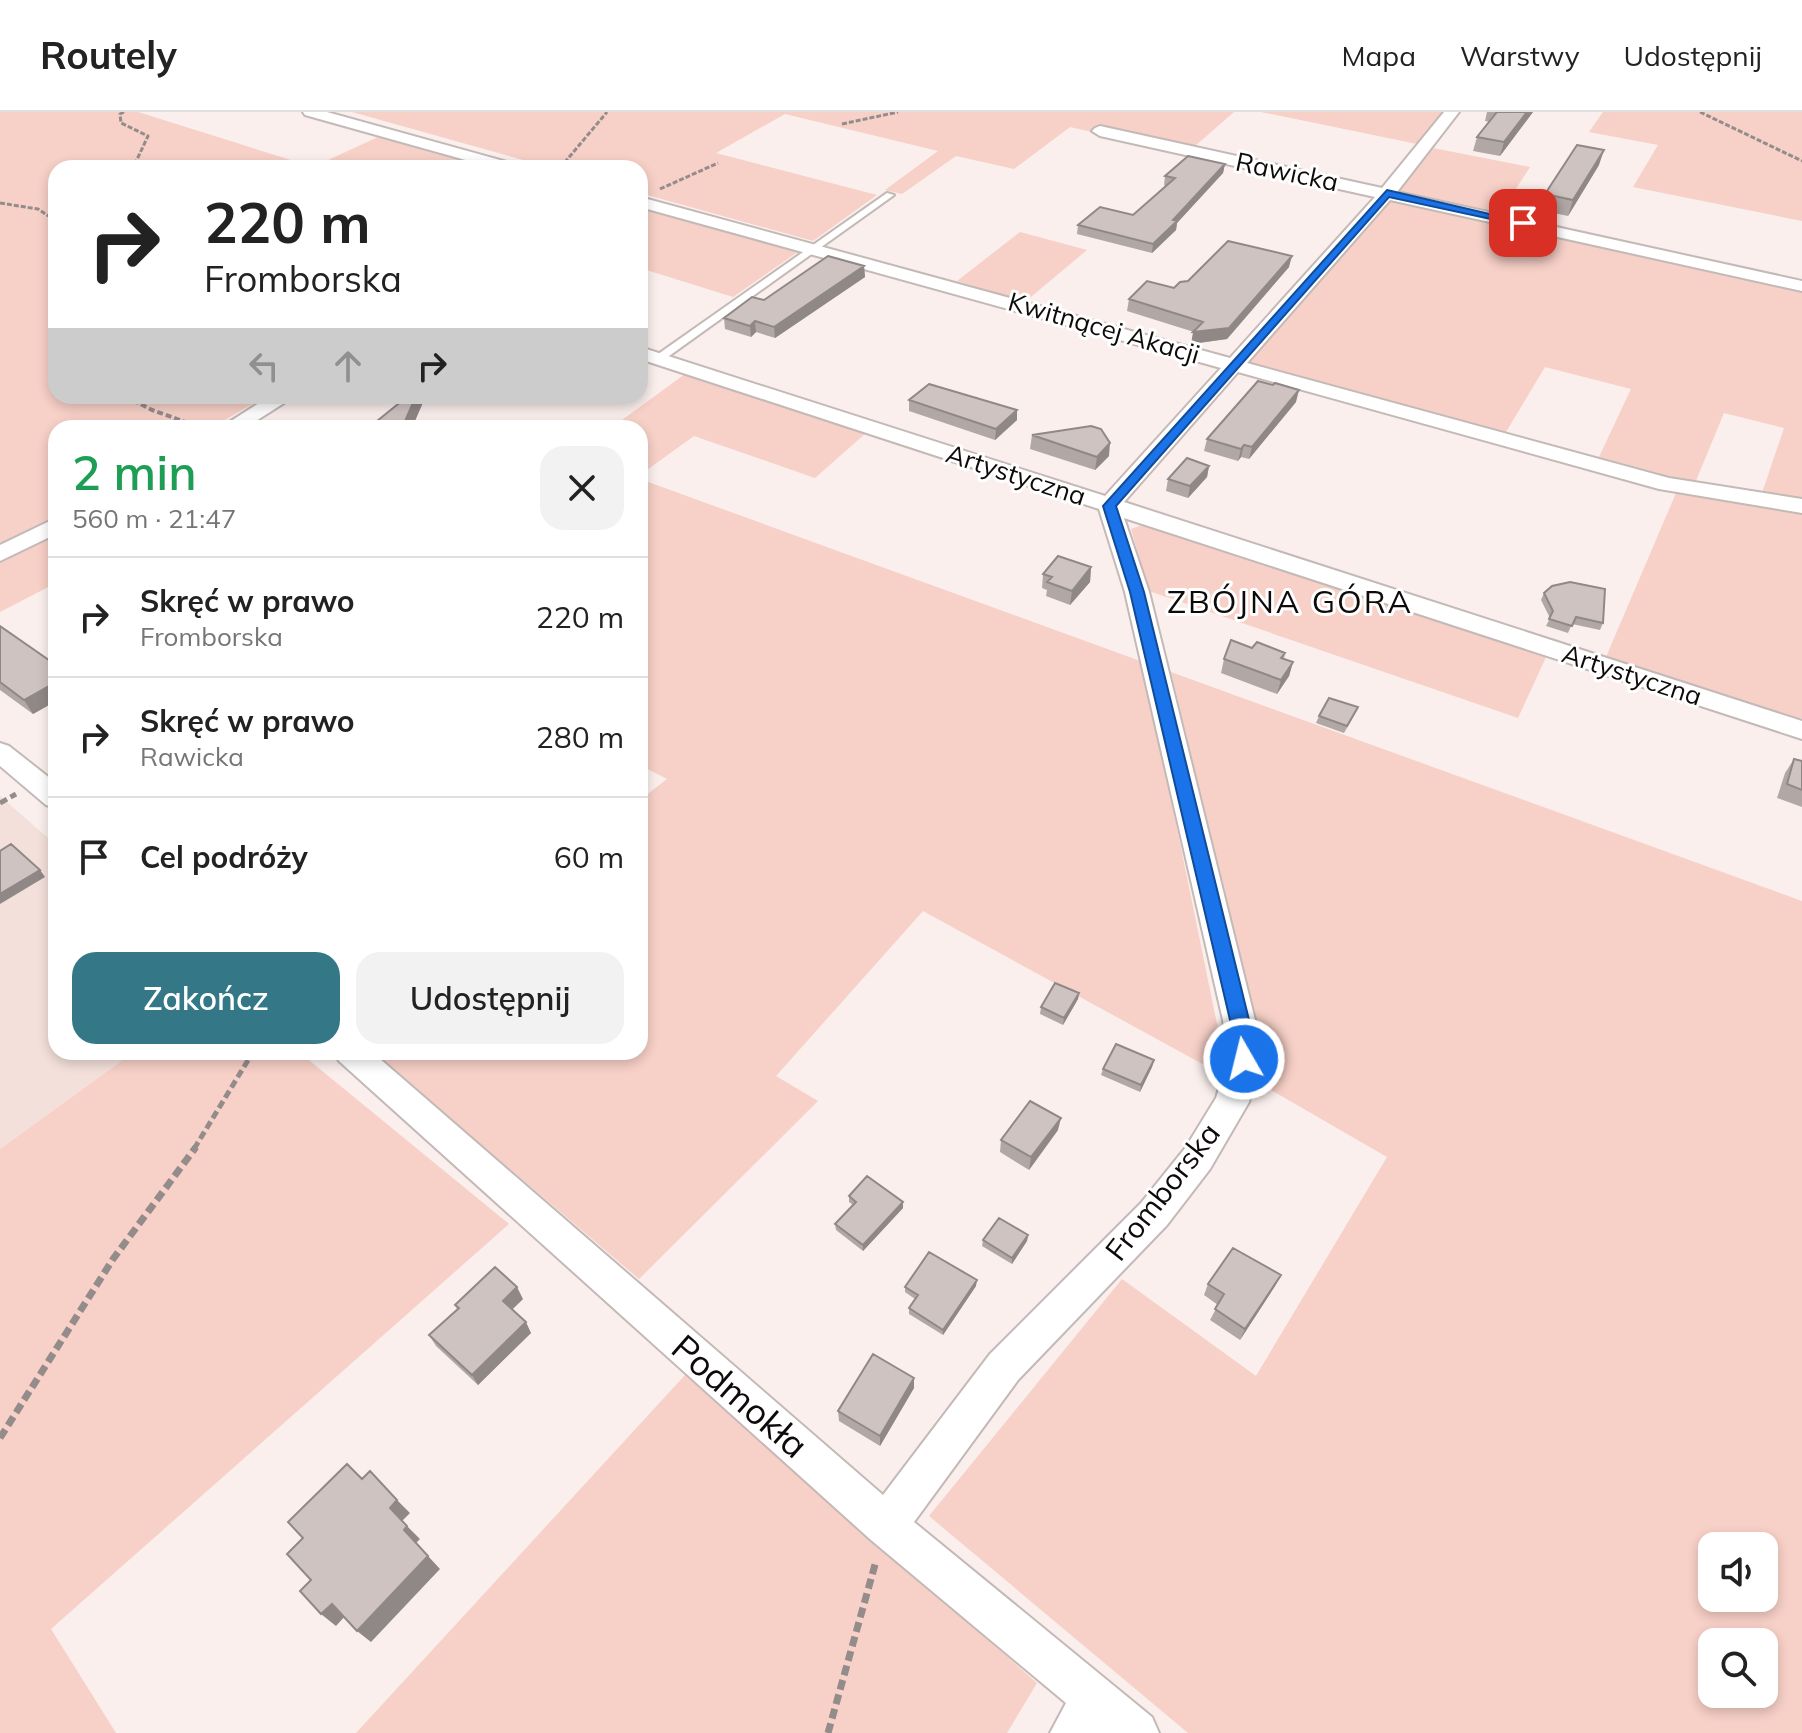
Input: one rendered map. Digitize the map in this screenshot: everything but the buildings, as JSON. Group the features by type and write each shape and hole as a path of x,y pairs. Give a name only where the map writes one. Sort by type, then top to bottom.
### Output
{"street":[{"path":"310,112 483,160"},
{"path":"1109,506 1387,193 1452,112"},
{"name":"Rawicka","path":"1100,131 1802,286"},
{"name":"Kwitnącej Akacji","path":"648,197 814,248 1667,484 1769,498 1802,506"},
{"name":"Artystyczna","path":"649,356 1802,730"},
{"path":"244,420 271,404"},
{"name":"Fromborska","path":"886,1525 1004,1367 1154,1214 1198,1158 1232,1102 1244,1059 1239,1020 1137,592 1109,506"},
{"path":"0,554 48,529"},
{"path":"0,752 48,786"},
{"name":"Podmokła","path":"359,1060 886,1525 1084,1716 1136,1733"}],"lane":[{"path":"649,356 890,195"}],"path":[{"path":"124,112 120,114 121,123 148,136 137,160"},
{"path":"567,160 607,112"},
{"path":"842,124 898,112"},
{"path":"1700,112 1802,161"},
{"path":"648,197 718,163"},
{"path":"0,203 29,206 48,214"},
{"path":"140,404 180,420"},
{"path":"0,1438 113,1259 187,1161 248,1060"},
{"path":"828,1733 886,1525"}],"shaded area":[{"path":"0,112 138,112 291,160 48,160 48,404 252,404 225,420 48,420 48,520 0,544"},
{"path":"352,112 1234,112 1195,146 1100,126 1092,132 1070,127 1014,169 956,156 902,194 885,190 938,151 785,114 716,153 877,195 813,241 648,195 648,160 523,160"},
{"path":"1261,112 1444,112 1417,144"},
{"path":"1603,112 1802,112 1802,221 1633,187 1658,145 1589,132"},
{"path":"378,137 457,160 328,160"},
{"path":"1433,148 1530,167 1502,210 1548,220 1544,225 1397,191"},
{"path":"1388,200 1802,290 1802,502 1762,493 1784,428 1724,413 1695,483 1599,457 1631,389 1545,367 1506,432 1249,362"},
{"path":"648,206 802,249 733,297 648,270"},
{"path":"1020,232 1087,250 1026,301 957,281"},
{"path":"685,374 866,433 815,478 694,436 648,469 648,420 622,420 648,404"},
{"path":"648,482 1143,662 1228,1078 923,911 776,1076 818,1101 639,1279 382,1060 648,1060 648,794 667,779 648,769"},
{"path":"1676,493 1802,511 1802,721 1606,657"},
{"path":"1145,524 1546,657 1518,718 1149,591 1131,529"},
{"path":"48,538 48,587 0,612 0,563"},
{"path":"1171,672 1802,901 1802,1733 1188,1733 929,1516 1122,1279 1256,1376 1387,1157 1271,1090"},
{"path":"0,796 48,838 48,1060 123,1060 0,1149"},
{"path":"123,1060 309,1060 509,1224 51,1629 116,1733 0,1733 0,1149"},
{"path":"686,1374 1037,1683 1007,1733 356,1733"}],"district":[{"name":"ZBÓJNA GÓRA","path":"1290,602"}],"route":[{"path":"1244,1059 1239,1020 1137,592 1109,506 1387,193 1523,223"}]}
